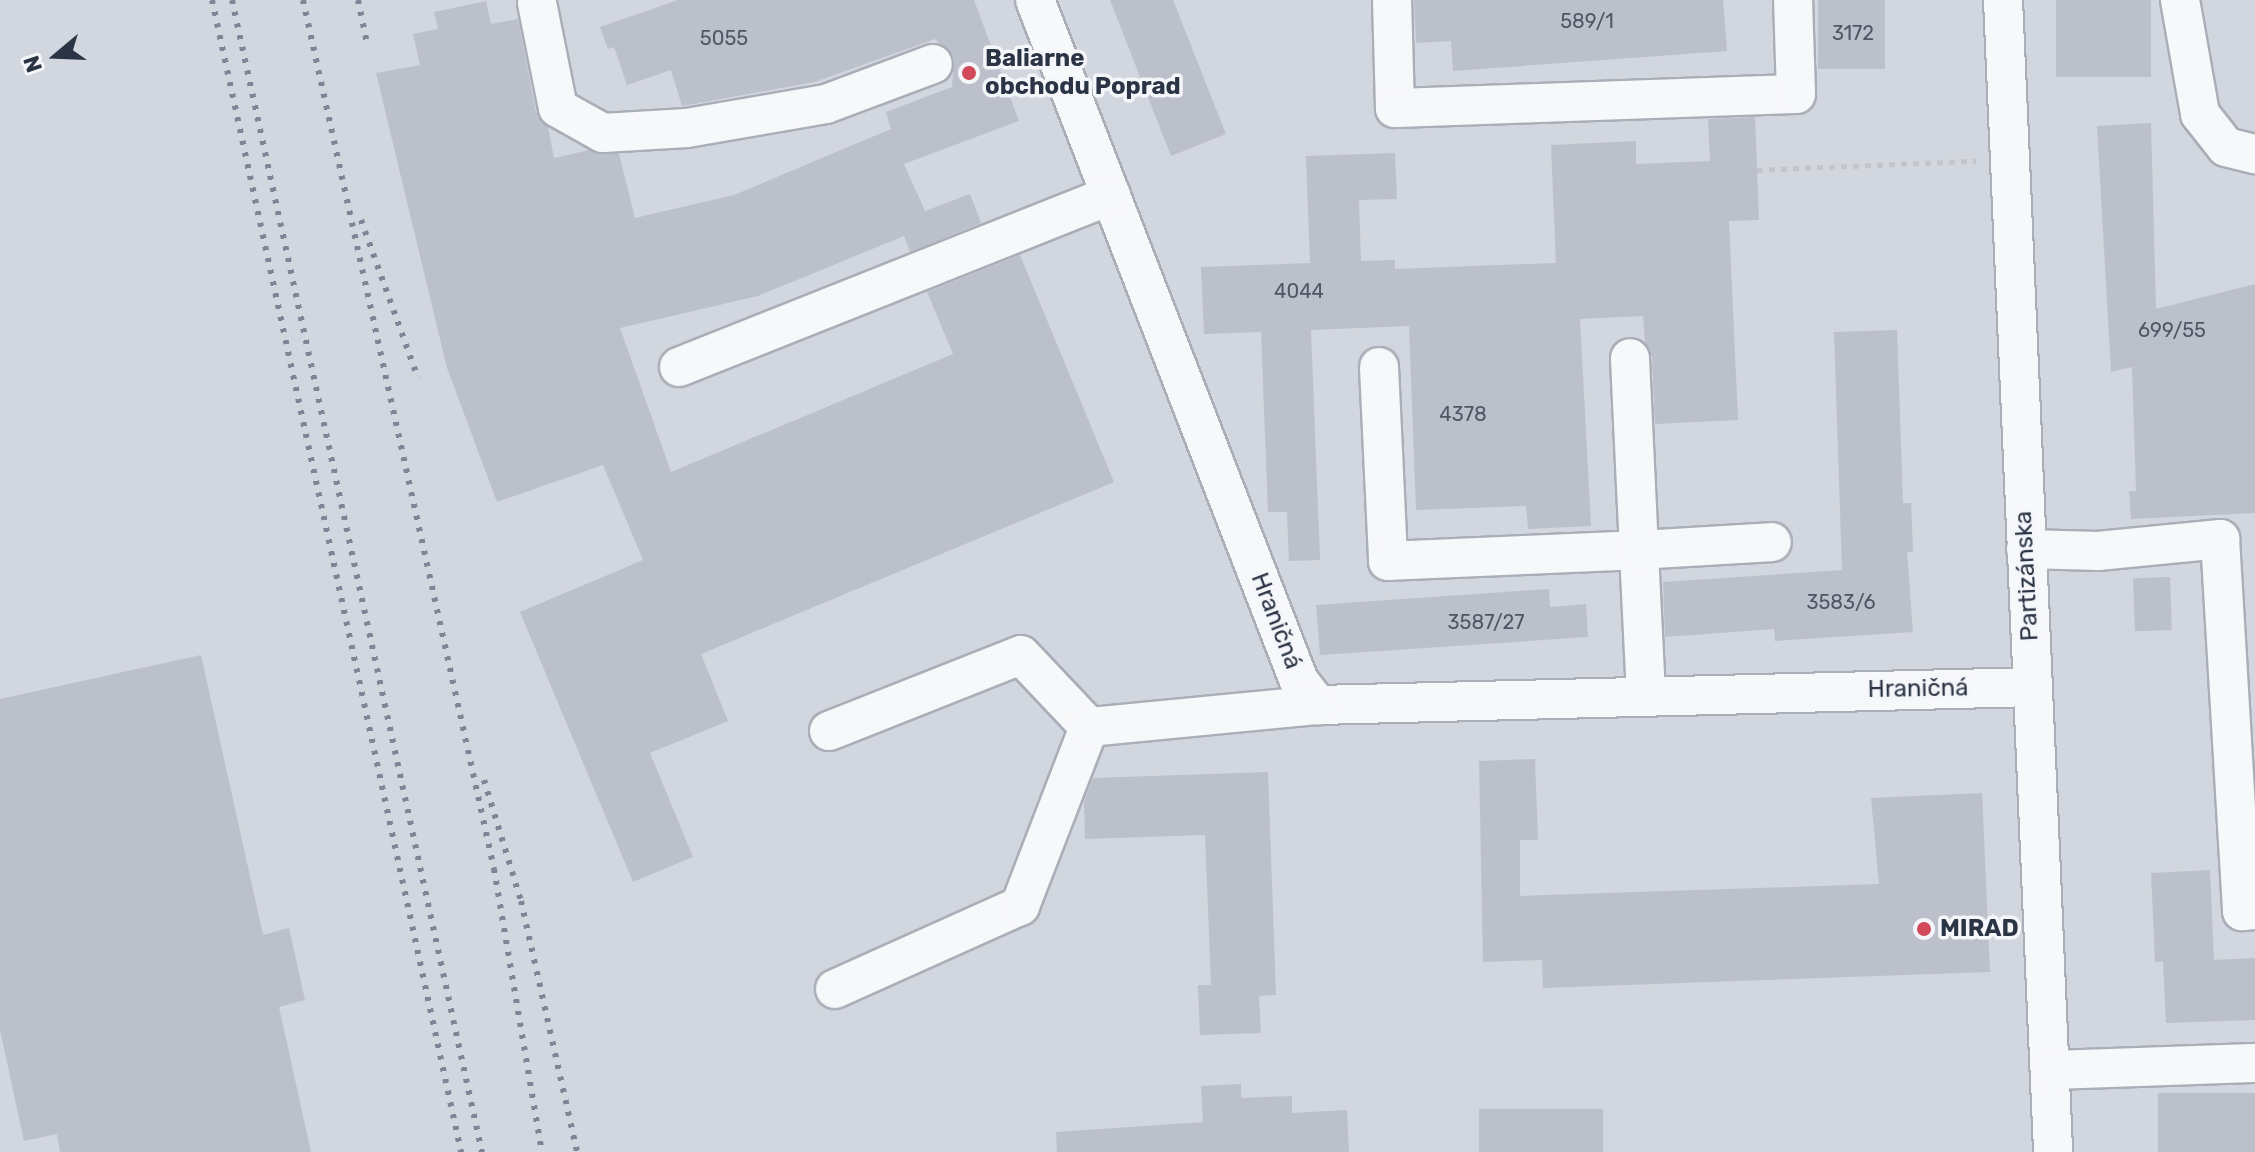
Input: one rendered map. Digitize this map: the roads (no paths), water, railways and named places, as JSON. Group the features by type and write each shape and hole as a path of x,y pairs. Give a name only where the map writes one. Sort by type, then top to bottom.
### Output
{"street":[{"name":"Hraničná","path":"1035,0 1299,681 1318,705 2032,687"},
{"path":"1392,0 1395,108 1796,94 1793,0"},
{"name":"Partizánska","path":"2003,0 2053,1152"},
{"path":"2180,0 2200,114 2226,147 2255,154"},
{"path":"537,3 558,108 603,133 687,128 826,104 933,64"},
{"path":"679,367 1111,195"},
{"path":"1630,358 1646,695"},
{"path":"1379,367 1388,561 1772,542"},
{"path":"2026,549 2098,551 2220,539 2242,911 2255,910"},
{"path":"829,731 1021,655 1089,727"},
{"path":"1089,727 1318,705"},
{"path":"835,989 1020,906 1089,727"},
{"path":"2051,1070 2255,1063"}],"railway":[{"path":"212,0 461,1152"},
{"path":"232,0 482,1152"},
{"path":"303,0 494,869 542,1152"},
{"path":"358,0 367,43"},
{"path":"361,220 418,378"},
{"path":"484,780 521,901 577,1152"}],"place":[{"name":"Baliarne obchodu Poprad","path":"969,73"},
{"name":"MIRAD","path":"1924,929"}]}
